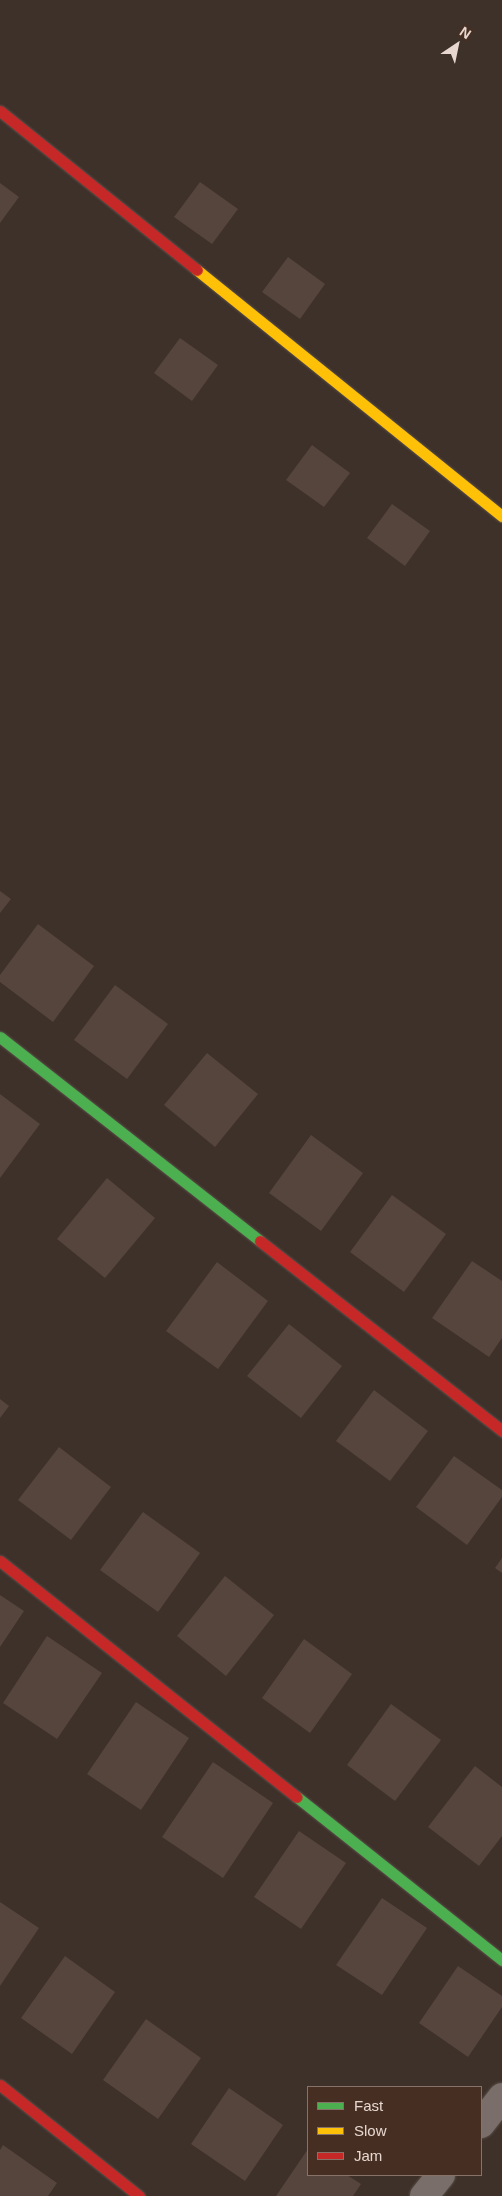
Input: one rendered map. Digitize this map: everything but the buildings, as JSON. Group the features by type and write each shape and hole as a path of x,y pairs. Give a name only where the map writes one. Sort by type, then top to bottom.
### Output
{"street":[{"path":"0,111 502,516"},
{"path":"0,1037 502,1431"},
{"path":"0,1560 502,1960"},
{"path":"0,2084 138,2196"},
{"path":"482,2123 502,2097"},
{"path":"424,2196 440,2176"}],"traffic: fast":[{"path":"0,1037 260,1241"},
{"path":"297,1797 502,1960"}],"traffic: slow":[{"path":"197,270 502,516"}],"traffic: jam":[{"path":"0,111 197,270"},
{"path":"260,1241 502,1431"},
{"path":"0,1561 297,1797"},
{"path":"0,2085 139,2196"}]}
